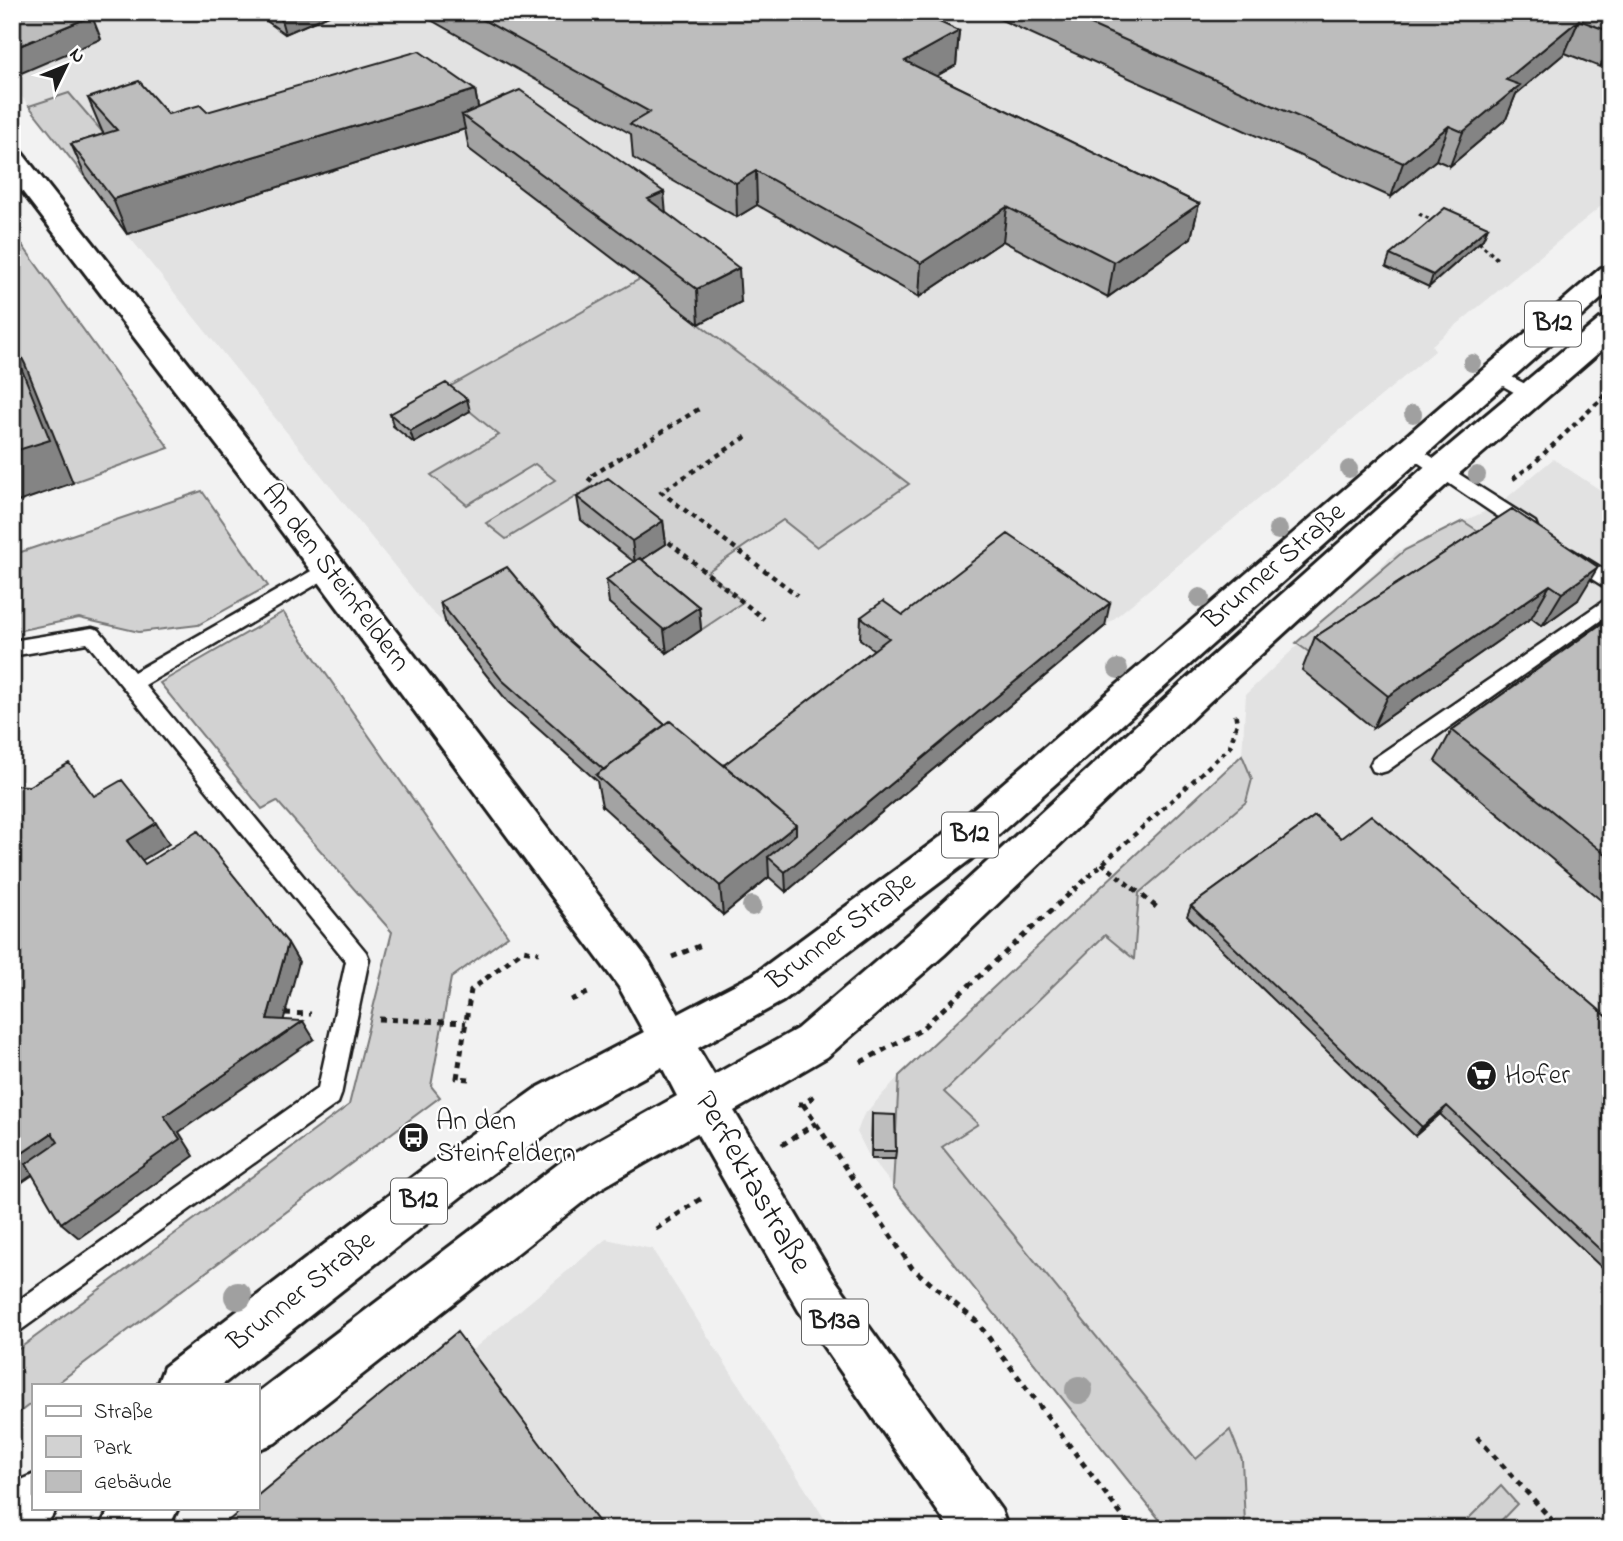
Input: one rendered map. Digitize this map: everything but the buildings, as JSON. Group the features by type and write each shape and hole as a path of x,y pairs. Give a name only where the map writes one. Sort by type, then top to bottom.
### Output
{"main road":[{"name":"An den Steinfeldern","path":"12,159 243,455 634,974 671,1040"},
{"name":"Brunner Straße","path":"259,1423 582,1174 812,1043 863,1001 1195,693 1427,459 1497,375 1611,274"},
{"name":"Brunner Straße","path":"183,1384 447,1179 541,1112 768,988 957,847 1427,459 1532,395 1611,326"},
{"name":"Perfektastraße","path":"671,1040 815,1292 887,1400 982,1529"},
{"path":"12,1517 32,1502"},
{"path":"125,1529 149,1510"}],"lane":[{"path":"1497,375 1532,395"},
{"path":"1427,459 1611,584"},
{"path":"134,682 327,569"},
{"path":"1380,765 1611,603"},
{"path":"12,649 92,635 134,682 358,959 329,1095 12,1321"}],"path":[{"path":"1419,214 1437,223"},
{"path":"1479,242 1497,260"},
{"path":"1486,498 1533,464 1611,390"},
{"path":"609,495 587,478 702,407"},
{"path":"746,437 661,492 797,595"},
{"path":"652,529 764,619"},
{"path":"860,1063 919,1031 1230,747 1237,723 1233,703"},
{"path":"1102,863 1160,910"},
{"path":"469,1079 457,1078 471,990 523,950 539,953"},
{"path":"370,1018 466,1023"},
{"path":"822,1091 803,1104 912,1268 976,1322 1132,1529"},
{"path":"1477,1437 1560,1529"}],"shaded area":[{"path":"12,12 1611,12 1611,198 1432,345 1435,351 786,892 768,878 723,915 614,796 508,702 446,625 430,610 127,234 12,84"},
{"path":"1553,459 1611,497 1611,1529 1167,1529 869,1156 857,1132 863,1116 899,1076 1242,755 1246,694 1396,552 1497,506"},
{"path":"606,1239 652,1249 831,1529 256,1529"}],"green space":[{"path":"69,93 130,164 86,178 29,106"},
{"path":"12,231 169,448 12,504"},
{"path":"640,279 909,484 817,547 783,520 707,572 743,602 701,630 627,569 665,544 593,486 506,539 486,523 555,480 535,464 467,505 431,475 499,435 444,390"},
{"path":"202,491 268,586 198,625 139,632 79,618 12,632 12,555"},
{"path":"1463,521 1495,542 1319,659 1296,643 1405,550"},
{"path":"283,612 508,936 451,978 431,1086 440,1097 56,1384 32,1384 32,1403 12,1418 12,1354 349,1105 392,932 277,801 262,809 160,683"},
{"path":"1242,755 1252,779 1246,802 1139,893 1134,959 1105,935 944,1092 978,1124 942,1147 1196,1459 1230,1430 1242,1460 1245,1524 1241,1529 1167,1529 893,1187 899,1076"},
{"path":"1501,1486 1517,1504 1493,1529 1458,1529"}],"place":[{"name":"Hofer","path":"1482,1076"},
{"name":"An den Steinfeldern","path":"413,1138"}]}
